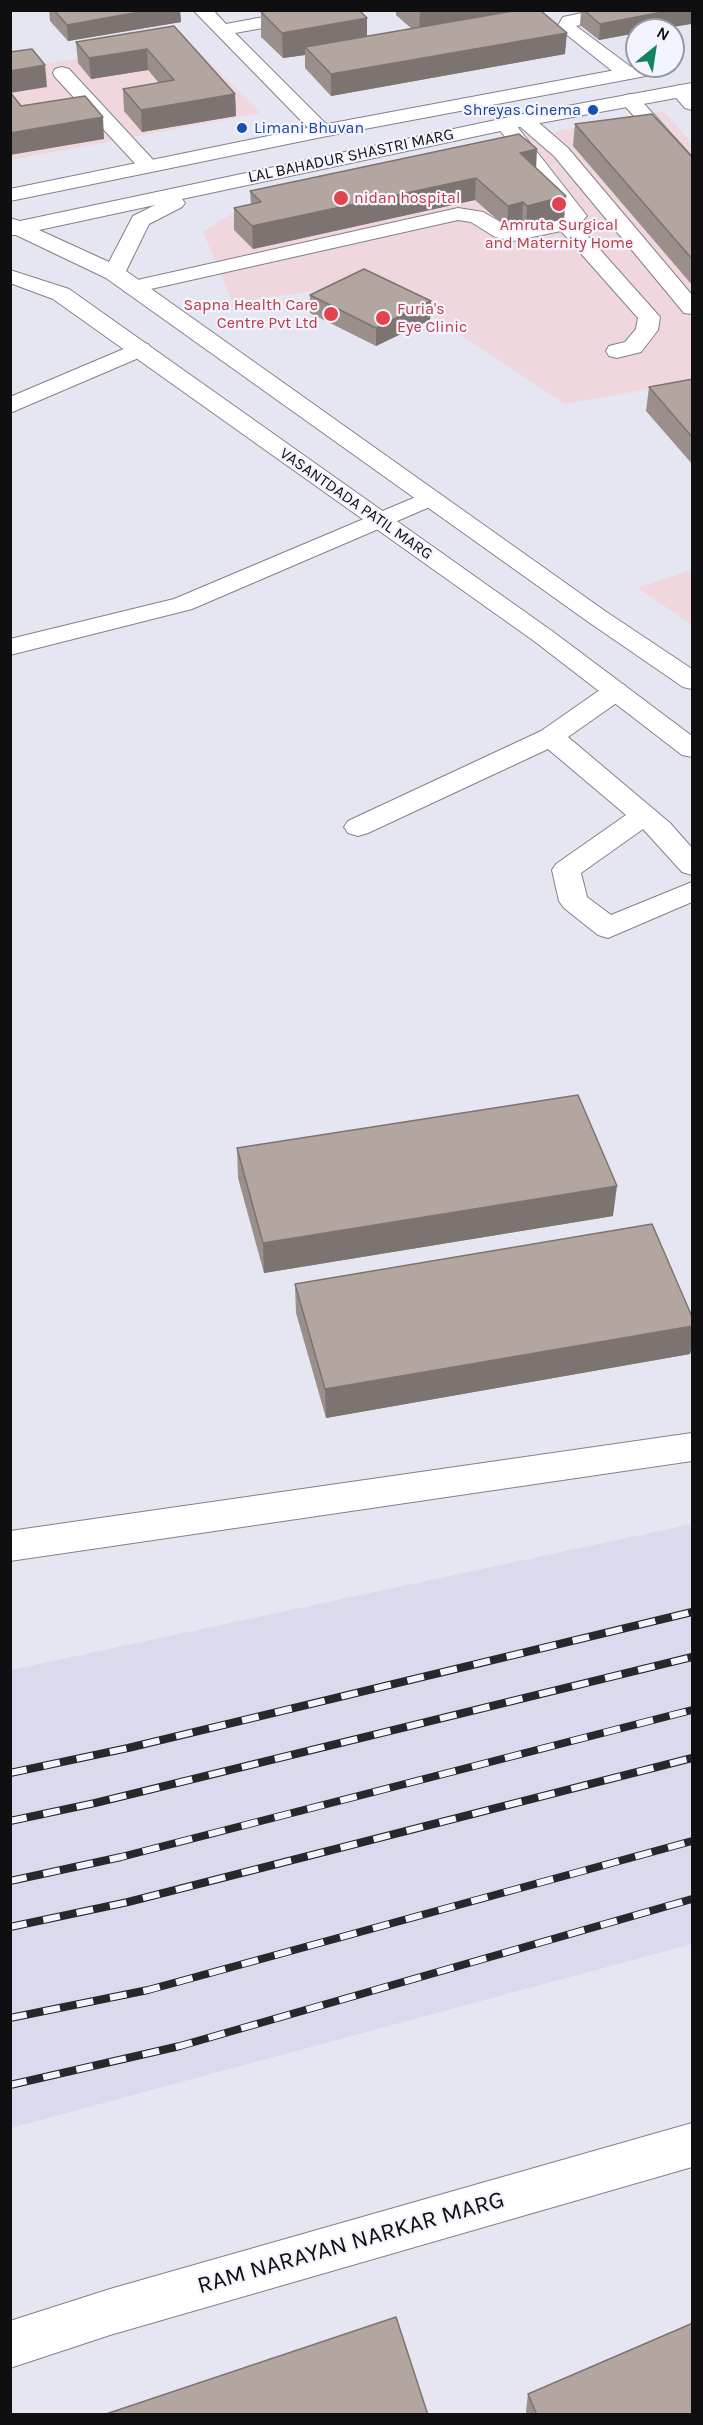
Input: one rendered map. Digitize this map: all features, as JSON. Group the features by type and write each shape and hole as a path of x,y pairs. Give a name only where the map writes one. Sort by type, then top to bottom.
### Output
{"main road":[{"path":"202,10 322,131"},
{"path":"222,30 335,10"},
{"path":"625,72 566,27 570,21 628,10"},
{"path":"62,73 149,167"},
{"name":"LAL BAHADUR SHASTRI MARG","path":"10,195 322,131 625,75"},
{"name":"LAL BAHADUR SHASTRI MARG","path":"13,227 515,122 630,100 688,94"},
{"path":"630,100 693,168"},
{"path":"218,183 140,220 124,280 458,214 476,216 502,233 513,235 566,224 577,216 515,122"},
{"path":"515,122 561,152 693,308"},
{"path":"566,224 649,317 647,330 633,347 617,351"},
{"name":"VASANTDADA PATIL MARG","path":"13,227 124,280 147,332 272,415 379,520 543,636 693,749"},
{"name":"VASANTDADA PATIL MARG","path":"10,276 61,294 147,332 272,415 430,498 596,616 693,681"},
{"path":"10,406 147,332"},
{"path":"10,647 183,604 430,498"},
{"path":"543,636 596,616"},
{"path":"358,827 551,737 616,691"},
{"path":"551,737 660,829 693,866"},
{"path":"644,816 566,870 574,901 608,928 693,891"},
{"path":"10,1546 693,1447"},
{"name":"RAM NARAYAN NARKAR MARG","path":"10,2345 110,2312 693,2145"}],"shaded area":[{"name":"Limani Bhuvan","path":"186,39 260,113 11,160 11,70"},
{"path":"663,111 692,143 692,381 565,404 380,281 233,303 203,232 238,210 526,137"},
{"path":"692,570 692,625 638,588"},
{"path":"692,1524 692,1944 11,2128 11,1670"}],"building":[{"path":"54,10 150,10 67,25"},
{"path":"269,10 359,10 367,18 282,33 261,12"},
{"path":"519,10 540,10 567,33 331,74 305,47"},
{"path":"584,10 673,10 625,18 600,24"},
{"path":"174,26 235,94 141,110 123,89 174,80 147,49 89,58 76,42"},
{"path":"32,49 45,65 10,71 10,52"},
{"path":"10,92 21,106 85,96 103,117 10,133"},
{"path":"652,114 693,158 693,260 575,124"},
{"path":"519,134 537,149 520,153 566,196 527,206 523,202 508,206 476,178 252,226 234,208 261,202 250,191"},
{"path":"364,269 431,301 376,328 310,295"},
{"path":"693,379 693,438 649,387"},
{"path":"578,1095 617,1186 263,1243 237,1148"},
{"path":"652,1224 693,1319 693,1326 325,1389 295,1284"},
{"path":"396,2317 428,2415 103,2415"},
{"path":"693,2323 693,2415 537,2415 528,2394"}],"railway":[{"path":"10,1773 128,1748 692,1612"},
{"path":"10,1821 95,1803 692,1657"},
{"path":"10,1881 121,1857 692,1710"},
{"path":"10,1927 128,1902 692,1758"},
{"path":"10,2018 148,1990 692,1841"},
{"path":"10,2085 180,2046 692,1899"}],"place":[{"name":"Shreyas Cinema","path":"593,110"},
{"name":"Limani Bhuvan","path":"242,128"},
{"name":"nidan hospital","path":"341,198"},
{"name":"Amruta Surgical and Maternity Home","path":"559,204"},
{"name":"Sapna Health Care Centre Pvt Ltd","path":"331,314"},
{"name":"Furia's Eye Clinic","path":"383,318"}]}
